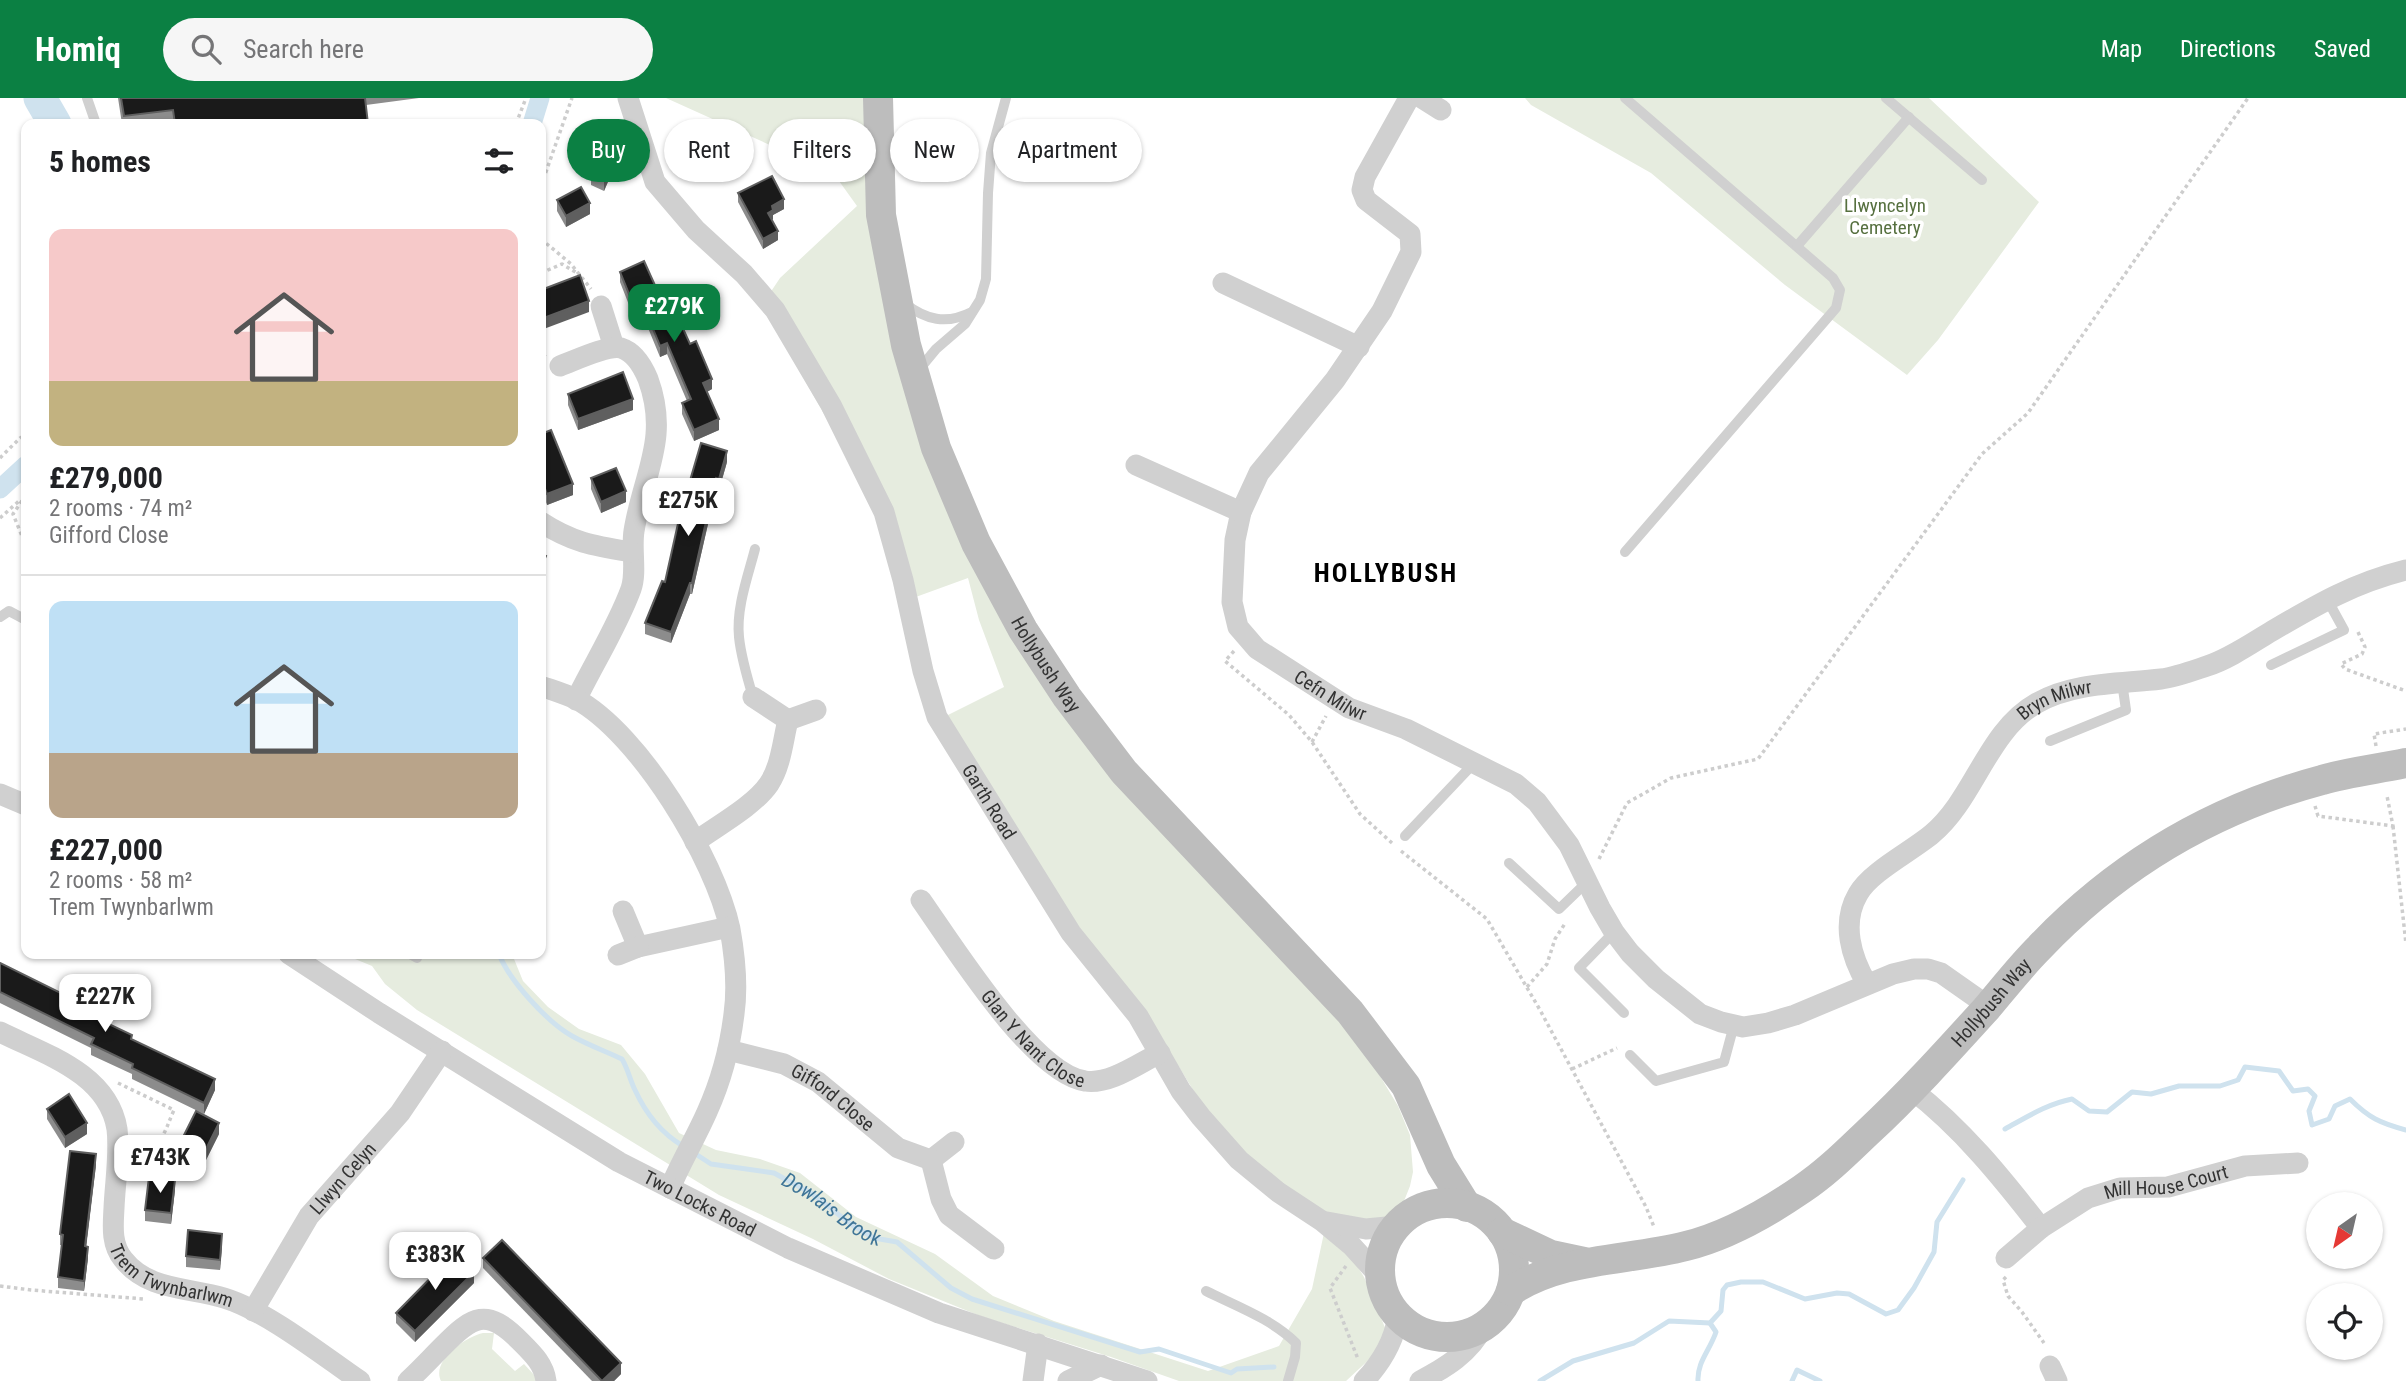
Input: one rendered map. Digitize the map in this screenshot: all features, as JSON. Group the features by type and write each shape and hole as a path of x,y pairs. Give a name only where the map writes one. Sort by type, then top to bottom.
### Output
{"street":[{"name":"Garth Road","path":"628,98 654,182 696,230 744,274 775,310 831,405 884,512 937,717 1071,933 1138,1016 1181,1091 1200,1117 1239,1160 1278,1192 1322,1221 1381,1278"},
{"name":"Hollybush Way","path":"878,98 881,215 915,374 936,448 976,543 1023,630 1067,697 1124,772 1350,1012 1397,1073 1441,1165 1467,1207 1490,1219 1502,1232 1552,1255 1591,1263"},
{"name":"Cefn Milwr","path":"1409,98 1364,177 1362,190 1366,201 1410,234 1410,252 1382,311 1359,347 1259,473 1241,512 1235,540 1232,602 1238,627 1257,649 1335,700 1349,708 1406,729 1516,784 1537,802 1569,845 1580,888"},
{"path":"1422,98 1441,110"},
{"path":"1223,283 1359,347"},
{"path":"601,306 614,347"},
{"path":"560,366 614,347 624,349 634,356 644,369 652,391 658,432 634,529 632,585 622,612 576,700"},
{"path":"1136,465 1241,512"},
{"path":"546,525 564,537 632,552"},
{"name":"Bryn Milwr","path":"1867,984 1853,958 1849,936 1851,913 1858,893 1878,874 1933,833 1962,800 2009,726 2036,704 2092,685 2165,678 2210,665 2327,599 2376,578 2406,570"},
{"path":"546,688 576,700 606,721 658,781 707,866 729,927 736,972 735,1012 728,1050 707,1112 670,1188"},
{"path":"753,697 788,720"},
{"path":"788,720 816,710"},
{"path":"695,842 756,797 769,784 776,768 788,720"},
{"name":"Hollybush Way","path":"1483,1327 1503,1308 1511,1291 1545,1274 1687,1246 1744,1224 1802,1189 1832,1166 1911,1089 2038,948 2083,905 2138,862 2218,816 2307,784 2406,763"},
{"path":"0,794 21,802"},
{"path":"1580,888 1630,953 1680,999 1700,1014 1734,1025 1743,1027 1768,1023 1795,1015 1867,984 1914,968 1941,973 1987,1006"},
{"name":"Glan Y Nant Close","path":"921,900 932,931 1013,1027 1048,1063 1069,1076 1086,1082 1102,1080 1160,1052"},
{"path":"623,911 638,947"},
{"path":"618,955 638,947 729,927"},
{"name":"Two Locks Road","path":"297,959 619,1162 788,1248 939,1313 1147,1381"},
{"name":"Trem Twynbarlwm","path":"0,1032 90,1079 114,1114 117,1132 113,1237 121,1257 134,1271 151,1282 225,1298 253,1311 360,1381"},
{"name":"Gifford Close","path":"728,1050 785,1064 818,1082 898,1148 931,1160"},
{"name":"Llwyn Celyn","path":"253,1311 309,1216 400,1113 442,1051"},
{"path":"1911,1089 1979,1151 2042,1228"},
{"name":"Hollybush Way","path":"1381,1278 1381,1259 1385,1246 1404,1220 1425,1173 1424,1125"},
{"path":"954,1142 931,1160 941,1199 949,1215 994,1249"},
{"name":"Mill House Court","path":"2006,1258 2042,1228 2088,1198 2120,1188 2168,1187 2245,1166 2298,1163"},
{"path":"1404,1220 1437,1204 1451,1203 1467,1207"},
{"name":"Garth Road","path":"1322,1221 1342,1227 1366,1229 1404,1220"},
{"path":"1502,1232 1512,1254 1514,1268 1511,1291"},
{"path":"1381,1278 1387,1300 1398,1316 1416,1330 1443,1337 1457,1337 1483,1327"},
{"path":"1364,1380 1389,1348 1398,1316"},
{"path":"420,1377 465,1324 492,1320 507,1327 526,1347 545,1369 546,1381"},
{"path":"1420,1381 1461,1356 1483,1327"},
{"path":"1033,1381 1038,1344"},
{"path":"1068,1381 1101,1365"}],"lane":[{"path":"87,98 94,119"},
{"path":"915,374 936,349 965,324 980,300 986,279 991,153 1006,98"},
{"path":"1625,98 1833,278 1840,290 1836,307 1625,552"},
{"path":"1886,98 1982,180"},
{"path":"1797,246 1909,117"},
{"path":"897,299 931,320 951,320 972,312"},
{"path":"753,697 739,634 743,601 755,549"},
{"path":"2271,666 2344,630 2327,599"},
{"path":"0,617 9,611 21,617"},
{"path":"2050,741 2126,710 2122,682"},
{"path":"1405,836 1475,762"},
{"path":"1509,863 1559,909 1580,888"},
{"path":"1614,932 1578,968 1625,1013"},
{"path":"1630,1055 1656,1081 1724,1062 1734,1025"},
{"path":"1206,1291 1257,1317 1288,1335 1296,1343 1288,1381"}],"path":[{"path":"518,119 526,98"},
{"path":"546,172 572,98"},
{"path":"1527,988 1546,964 1555,939 1574,909 1580,888 1627,803 1671,778 1758,759 1982,454 2028,413 2248,98"},
{"path":"546,243 571,264 601,306"},
{"path":"546,271 562,264 579,274"},
{"path":"0,458 21,438"},
{"path":"0,518 21,500"},
{"path":"21,502 13,514 21,533"},
{"path":"2355,625 2365,648 2362,654 2341,664 2345,669 2406,691"},
{"path":"1247,637 1225,661 1289,715 1312,742 1360,814 1404,854 1442,881 1487,919 1572,1069 1656,1230"},
{"path":"1312,742 1335,700"},
{"path":"2377,749 2374,734 2406,729"},
{"path":"2307,784 2318,816 2393,826"},
{"path":"2387,796 2393,826 2406,944"},
{"path":"1572,1069 1621,1046 1630,1055"},
{"path":"90,1079 99,1073 174,1110 160,1141 152,1147 116,1149"},
{"path":"1357,1253 1330,1288 1364,1380"},
{"path":"2006,1258 2012,1270 2003,1280 2008,1296 2044,1343"},
{"path":"0,1286 145,1299 165,1285"}],"green space":[{"path":"666,98 866,98 867,119 768,119 768,144 754,138 754,119 712,119"},
{"name":"Llwyncelyn Cemetery","path":"1525,98 1929,98 2039,202 1938,340 1907,375 1785,285 1651,173 1531,105"},
{"path":"840,182 871,182 872,198 998,609 1368,1056 1398,1106 1410,1135 1413,1172 1404,1201 1383,1219 1322,1215 1244,1158 1198,1098 1179,1067 1099,957 940,719 1004,687 979,620 968,578 913,598 894,537 762,305 780,278 857,206"},
{"path":"355,959 514,959 523,981 548,1007 579,1029 621,1045 645,1074 679,1133 716,1150 760,1159 800,1173 856,1217 935,1254 993,1296 1054,1321 1208,1371 1279,1346 1312,1289 1324,1233 1349,1253 1364,1277 1386,1330 1374,1355 1346,1381 1179,1381 980,1316 889,1279 813,1239 719,1195 417,1010 385,984 372,966"},
{"path":"483,1333 494,1333 492,1349 515,1371 524,1364 536,1377 536,1381 441,1381 439,1373 445,1358 467,1339"}],"building":[{"path":"121,98 365,98 367,119 174,119 173,110 124,116"},
{"path":"768,178 768,182 775,182 784,199 772,206 773,210 768,213 778,231 763,239 738,193"},
{"path":"581,187 590,203 566,216 557,200"},
{"path":"644,261 662,301 669,298 690,344 696,341 712,379 703,383 719,419 694,430 682,403 691,399 667,343 660,346 639,295 631,299 620,272"},
{"path":"580,275 589,301 546,317 546,288"},
{"path":"623,372 633,399 578,419 568,394"},
{"path":"551,430 573,484 547,494 546,491 546,432"},
{"path":"701,443 727,451 719,479 716,478 692,583 671,632 645,623 662,581 665,582 687,483 689,484"},
{"path":"616,468 626,491 601,502 591,478"},
{"path":"0,963 95,1010 92,1016 132,1035 131,1039 215,1079 204,1103 132,1068 133,1064 91,1044 94,1038 0,992"},
{"path":"69,1094 87,1123 65,1137 47,1109"},
{"path":"196,1111 219,1123 204,1153 181,1141"},
{"path":"70,1151 96,1154 85,1246 88,1247 84,1281 58,1277"},
{"path":"149,1177 175,1180 171,1213 145,1210"},
{"path":"188,1230 222,1234 220,1260 186,1256"},
{"path":"502,1240 621,1363 602,1381 483,1258"},
{"path":"455,1253 474,1272 415,1331 396,1313"}],"waterway":[{"name":"Dowlais Brook","path":"40,98 52,119"},
{"path":"534,119 540,98"},
{"path":"0,489 21,470"},
{"name":"Dowlais Brook","path":"502,959 520,988 551,1021 572,1036 622,1059 649,1115 661,1129 683,1146"},
{"path":"2005,1129 2037,1111 2063,1101 2072,1099 2089,1111 2107,1112 2132,1092 2151,1094 2179,1086 2220,1086 2238,1080 2245,1067 2279,1071 2293,1091 2308,1089 2315,1096 2309,1111 2312,1125 2329,1119 2335,1106 2350,1099 2375,1119 2406,1130"},
{"name":"Dowlais Brook","path":"691,1151 711,1164 774,1173 811,1193 852,1225 874,1238 897,1242 951,1288 972,1299 1140,1352 1159,1349 1231,1373 1237,1369 1274,1367"},
{"path":"1540,1381 1573,1361 1634,1343 1669,1321 1710,1323 1721,1311 1723,1290 1727,1285 1741,1282 1763,1282 1805,1299 1837,1293 1849,1294 1886,1314 1898,1310 1934,1252 1937,1222 1963,1180"},
{"path":"1698,1381 1702,1362 1716,1332 1710,1323"},
{"path":"1792,1381 1797,1370 1820,1381"}],"district":[{"name":"HOLLYBUSH","path":"1386,573"}]}
